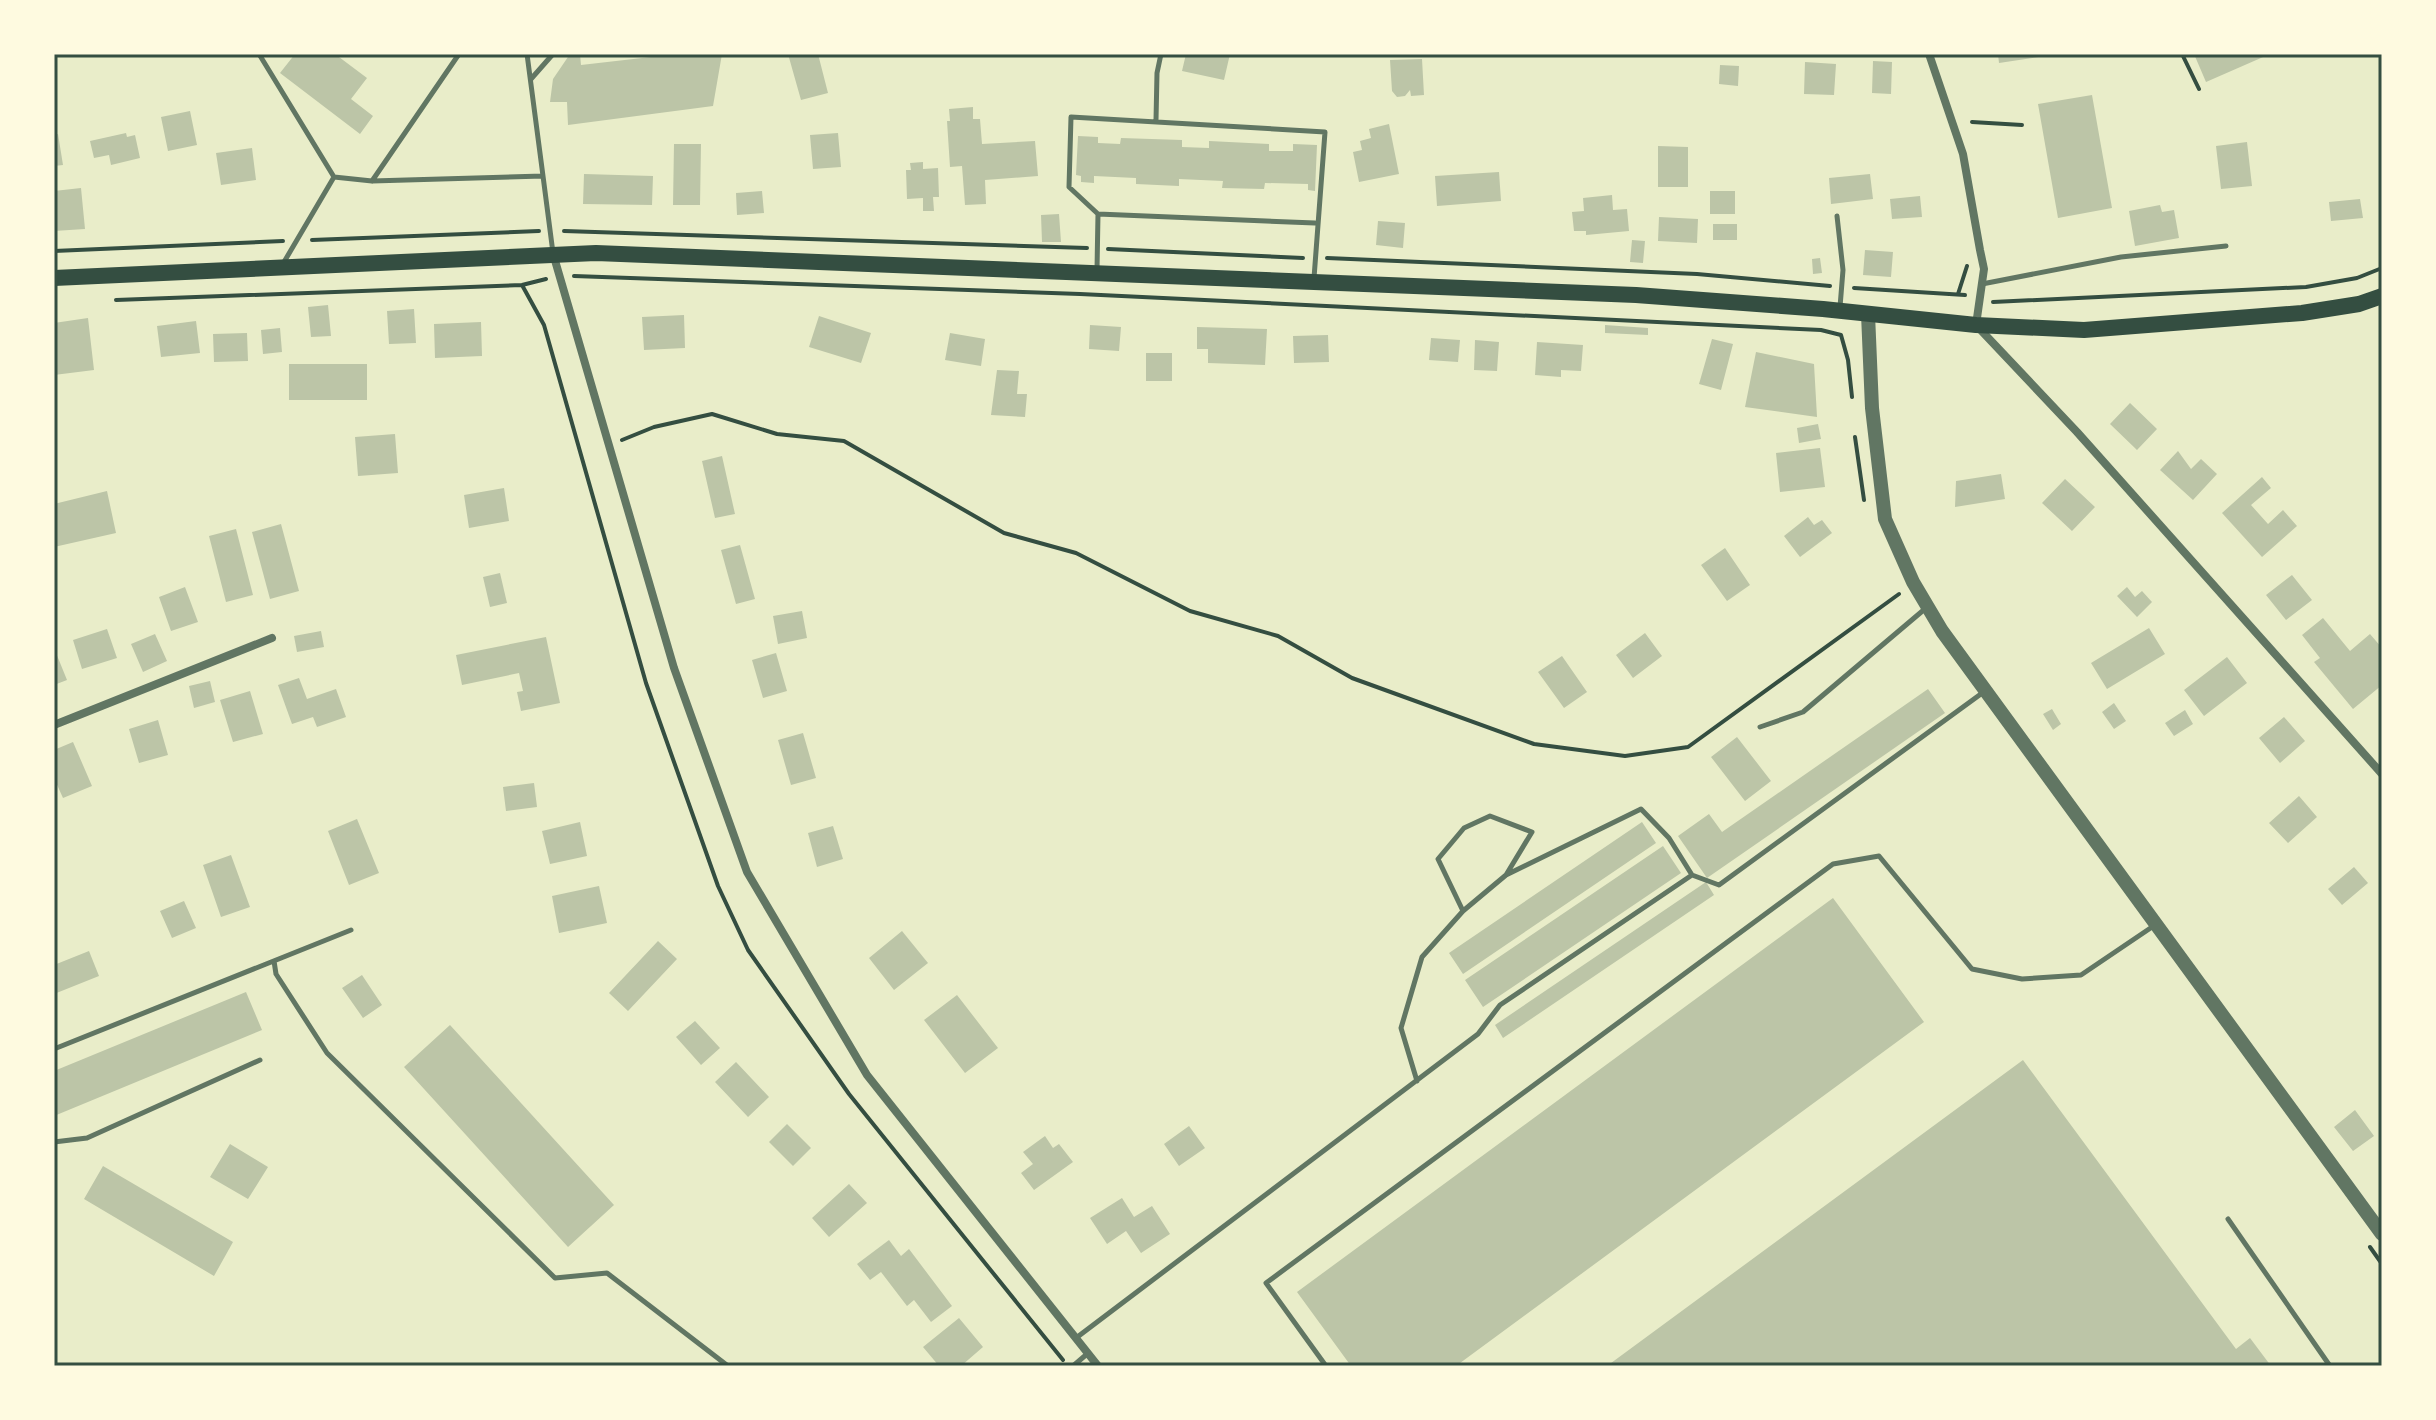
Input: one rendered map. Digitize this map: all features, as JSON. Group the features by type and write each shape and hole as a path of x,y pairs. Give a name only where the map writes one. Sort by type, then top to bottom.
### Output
{"main road":[{"path":"54,278 596,253 1636,295 1839,310 1976,325 2084,330 2302,313 2359,304 2382,296"}],"street":[{"path":"1929,54 1963,154 1984,269 1976,325 2077,432 2382,774"},
{"path":"554,257 674,668 747,872 867,1075 1098,1366"},
{"path":"1868,314 1872,408 1885,519 1928,607 1985,690 2382,1234"},
{"path":"54,725 272,638"}],"lane":[{"path":"259,54 334,177"},
{"path":"372,181 459,54"},
{"path":"527,54 554,257"},
{"path":"531,80 553,54"},
{"path":"599,54 614,54"},
{"path":"1156,120 1157,73 1161,54"},
{"path":"1314,283 1315,223 1322,207 1325,132 1071,117 1069,187 1098,214 1315,223"},
{"path":"334,177 372,181 543,176"},
{"path":"279,270 334,177"},
{"path":"1097,274 1098,214"},
{"path":"1837,216 1843,270 1839,310"},
{"path":"1981,284 2121,257 2226,246"},
{"path":"1760,727 1803,712 1928,607"},
{"path":"1417,1081 1401,1028 1422,957 1463,911 1506,875 1641,809 1669,838 1692,875 1719,885 1985,690"},
{"path":"1463,911 1438,859 1464,828 1490,816 1532,832 1506,875"},
{"path":"1326,1366 1266,1283 1833,864 1879,856 1972,969 2022,979 2081,975 2156,925"},
{"path":"1076,1338 1478,1034 1500,1005 1692,875"},
{"path":"54,1049 351,930"},
{"path":"274,961 276,974 327,1053 555,1278 607,1273 728,1366"},
{"path":"54,1142 87,1138 260,1060"},
{"path":"2228,1219 2330,1366"},
{"path":"1073,1366 1088,1353"}],"path":[{"path":"2182,54 2199,89"},
{"path":"1972,122 2022,125"},
{"path":"1958,294 1968,264"},
{"path":"1979,296 2010,303 2306,287 2357,278 2382,268"},
{"path":"116,300 522,285 559,275 1080,294 1821,330"},
{"path":"609,446 654,427 712,414 777,434 844,441 1004,533 1076,553 1190,611 1278,636 1352,678 1534,744 1625,756 1688,747 1902,592"}],"building":[{"path":"295,54 335,54 367,78 351,99 373,116 360,134 280,73"},
{"path":"570,54 580,54 581,65 677,54 722,54 713,106 568,125 567,102 550,102 553,79"},
{"path":"788,54 818,54 828,93 801,100"},
{"path":"1186,54 1230,54 1224,80 1182,71"},
{"path":"1998,54 2045,54 2045,56 1999,63"},
{"path":"2194,54 2270,54 2206,82"},
{"path":"1422,59 1424,95 1411,96 1410,90 1405,96 1397,97 1392,91 1390,60"},
{"path":"1873,61 1892,62 1891,94 1872,93"},
{"path":"1805,62 1836,64 1834,95 1804,94"},
{"path":"1720,65 1739,66 1738,86 1719,84"},
{"path":"2092,95 2112,208 2058,218 2038,104"},
{"path":"973,107 973,119 980,119 982,144 1035,141 1038,176 985,180 986,204 965,205 962,166 950,167 947,121 950,121 949,109"},
{"path":"190,111 197,145 168,151 161,117"},
{"path":"1389,124 1399,174 1359,182 1353,152 1362,150 1360,141 1371,138 1369,129"},
{"path":"126,133 127,137 135,135 140,158 111,165 109,155 94,158 90,141"},
{"path":"838,133 841,167 813,169 810,135"},
{"path":"58,134 63,165 54,166 54,135"},
{"path":"1078,136 1098,137 1098,143 1120,144 1121,138 1182,140 1182,147 1209,148 1209,141 1269,144 1269,151 1293,151 1293,144 1317,145 1315,191 1308,190 1308,184 1265,183 1264,189 1222,188 1223,181 1179,179 1179,186 1136,184 1136,178 1094,176 1094,183 1081,182 1081,176 1076,175"},
{"path":"2247,142 2252,186 2221,189 2216,146"},
{"path":"674,144 701,144 700,205 673,205"},
{"path":"1658,146 1688,147 1688,187 1658,187"},
{"path":"252,148 256,180 221,185 216,153"},
{"path":"923,162 923,169 938,168 939,197 933,197 934,211 923,211 923,198 907,199 906,170 911,170 910,163"},
{"path":"1499,172 1501,201 1437,206 1435,176"},
{"path":"584,174 653,176 652,205 583,204"},
{"path":"1870,174 1873,199 1831,204 1829,178"},
{"path":"81,188 85,229 54,231 54,191"},
{"path":"762,191 764,213 737,215 736,193"},
{"path":"1710,191 1735,191 1735,214 1710,214"},
{"path":"1612,195 1613,210 1627,209 1629,231 1586,235 1586,231 1574,231 1572,212 1584,211 1583,198"},
{"path":"1920,196 1922,217 1892,219 1890,199"},
{"path":"2360,199 2363,218 2331,221 2329,202"},
{"path":"2160,205 2162,212 2174,210 2179,238 2135,246 2129,211"},
{"path":"1059,214 1061,242 1042,242 1041,215"},
{"path":"1659,217 1698,219 1697,243 1658,241"},
{"path":"1378,221 1405,223 1403,248 1376,245"},
{"path":"1713,224 1737,224 1737,240 1713,240"},
{"path":"1632,240 1645,241 1643,263 1630,262"},
{"path":"1865,250 1893,252 1891,277 1863,275"},
{"path":"1820,258 1822,273 1813,274 1812,259"},
{"path":"328,305 331,336 311,337 308,307"},
{"path":"414,309 416,343 389,344 387,311"},
{"path":"684,315 685,348 644,350 642,317"},
{"path":"819,316 871,333 861,363 809,347"},
{"path":"88,318 94,370 54,375 54,323"},
{"path":"196,321 200,353 161,357 157,326"},
{"path":"481,322 482,356 435,358 434,324"},
{"path":"1090,325 1121,327 1119,351 1089,349"},
{"path":"1605,325 1648,328 1648,335 1605,333"},
{"path":"1197,327 1267,329 1265,365 1208,363 1208,349 1197,349"},
{"path":"280,328 282,352 263,354 261,330"},
{"path":"247,333 248,361 214,362 213,334"},
{"path":"950,333 985,339 981,366 945,360"},
{"path":"1328,335 1329,362 1294,363 1293,336"},
{"path":"1431,338 1460,340 1458,362 1429,360"},
{"path":"1712,339 1733,344 1721,390 1699,384"},
{"path":"1475,340 1499,342 1497,371 1474,370"},
{"path":"1537,342 1583,345 1581,371 1561,370 1561,377 1535,375"},
{"path":"1756,352 1814,364 1817,417 1745,407"},
{"path":"1146,353 1172,353 1172,381 1146,381"},
{"path":"289,364 367,364 367,400 289,400"},
{"path":"997,370 1019,371 1017,394 1027,394 1025,417 991,415"},
{"path":"2130,403 2157,429 2137,450 2110,424"},
{"path":"1818,424 1821,439 1799,443 1797,428"},
{"path":"395,434 398,473 358,476 355,437"},
{"path":"1820,448 1825,487 1780,492 1776,453"},
{"path":"2178,451 2191,469 2201,459 2217,474 2193,500 2160,470"},
{"path":"722,456 735,514 715,518 702,461"},
{"path":"2001,474 2005,499 1955,507 1956,481"},
{"path":"2262,477 2271,488 2251,505 2268,524 2283,510 2297,526 2262,557 2222,513"},
{"path":"2065,479 2095,507 2072,531 2042,503"},
{"path":"504,488 509,521 469,528 464,495"},
{"path":"107,491 116,533 54,547 54,504"},
{"path":"1808,517 1814,525 1822,520 1832,533 1800,557 1784,536"},
{"path":"281,524 299,591 270,599 252,532"},
{"path":"236,529 253,595 226,602 209,536"},
{"path":"740,545 755,599 736,604 721,550"},
{"path":"1725,548 1750,585 1727,601 1701,565"},
{"path":"500,573 507,603 490,607 483,577"},
{"path":"2292,575 2312,600 2286,620 2266,595"},
{"path":"185,587 198,622 171,631 159,597"},
{"path":"2127,587 2135,597 2142,591 2152,602 2137,617 2117,596"},
{"path":"802,611 807,638 778,644 773,616"},
{"path":"2323,618 2350,651 2370,634 2382,648 2382,685 2353,709 2314,662 2320,658 2302,635"},
{"path":"2149,628 2165,654 2107,689 2091,663"},
{"path":"107,629 117,658 82,669 73,640"},
{"path":"321,631 324,647 297,652 294,636"},
{"path":"1645,633 1662,656 1633,678 1616,655"},
{"path":"155,634 167,661 143,672 131,644"},
{"path":"546,637 560,703 521,711 517,692 523,691 519,673 462,685 456,655"},
{"path":"54,648 67,680 54,685"},
{"path":"776,653 787,691 763,698 752,660"},
{"path":"1562,656 1587,692 1564,708 1538,672"},
{"path":"2227,657 2247,683 2204,716 2184,690"},
{"path":"299,678 307,699 336,689 346,717 317,727 313,717 292,724 278,685"},
{"path":"210,681 215,702 194,708 189,686"},
{"path":"1928,689 1945,713 1707,878 1678,836 1709,814 1722,832"},
{"path":"250,691 263,734 233,742 220,700"},
{"path":"2114,703 2126,721 2114,729 2102,712"},
{"path":"2052,709 2061,724 2053,730 2043,714"},
{"path":"2185,710 2193,724 2174,736 2165,723"},
{"path":"2284,717 2305,741 2280,763 2259,738"},
{"path":"158,720 168,755 139,763 129,729"},
{"path":"803,733 816,778 791,785 778,740"},
{"path":"1737,737 1771,781 1745,801 1711,757"},
{"path":"73,742 92,786 63,798 54,778 54,750"},
{"path":"534,783 537,807 506,811 503,787"},
{"path":"2299,796 2317,817 2288,843 2269,823"},
{"path":"357,819 379,873 349,885 328,831"},
{"path":"580,822 587,856 550,864 542,831"},
{"path":"1642,822 1656,843 1463,974 1449,953"},
{"path":"833,826 843,859 817,867 808,833"},
{"path":"1663,846 1681,873 1483,1007 1465,980"},
{"path":"231,855 250,907 221,917 203,865"},
{"path":"2354,867 2368,883 2342,905 2328,889"},
{"path":"1706,882 1714,895 1503,1038 1495,1025"},
{"path":"599,886 607,923 559,933 552,896"},
{"path":"1833,898 1924,1022 1456,1366 1351,1366 1297,1292"},
{"path":"184,901 196,928 172,938 160,911"},
{"path":"902,931 928,963 894,990 869,958"},
{"path":"658,941 677,959 628,1011 609,993"},
{"path":"89,951 99,976 54,994 54,965"},
{"path":"362,975 382,1005 363,1018 342,988"},
{"path":"246,992 262,1030 54,1116 54,1071"},
{"path":"957,995 998,1048 965,1073 924,1020"},
{"path":"695,1021 720,1048 701,1065 676,1037"},
{"path":"450,1025 614,1205 568,1247 404,1067"},
{"path":"2023,1060 2236,1349 2250,1338 2271,1366 1607,1366"},
{"path":"736,1062 769,1097 748,1117 715,1082"},
{"path":"2355,1110 2374,1136 2353,1151 2334,1127"},
{"path":"787,1124 811,1148 793,1166 769,1142"},
{"path":"1189,1126 1205,1148 1179,1166 1164,1144"},
{"path":"1045,1136 1053,1148 1059,1144 1073,1162 1034,1190 1021,1173 1033,1164 1023,1152"},
{"path":"230,1144 268,1167 248,1199 210,1177"},
{"path":"103,1166 233,1242 214,1276 84,1199"},
{"path":"849,1184 867,1203 829,1237 812,1218"},
{"path":"1122,1198 1134,1217 1152,1206 1170,1234 1141,1253 1126,1231 1107,1244 1090,1218"},
{"path":"889,1240 901,1256 909,1249 952,1306 931,1322 914,1300 907,1306 881,1272 870,1280 857,1264"},
{"path":"959,1318 983,1347 961,1366 939,1366 923,1347"}]}
